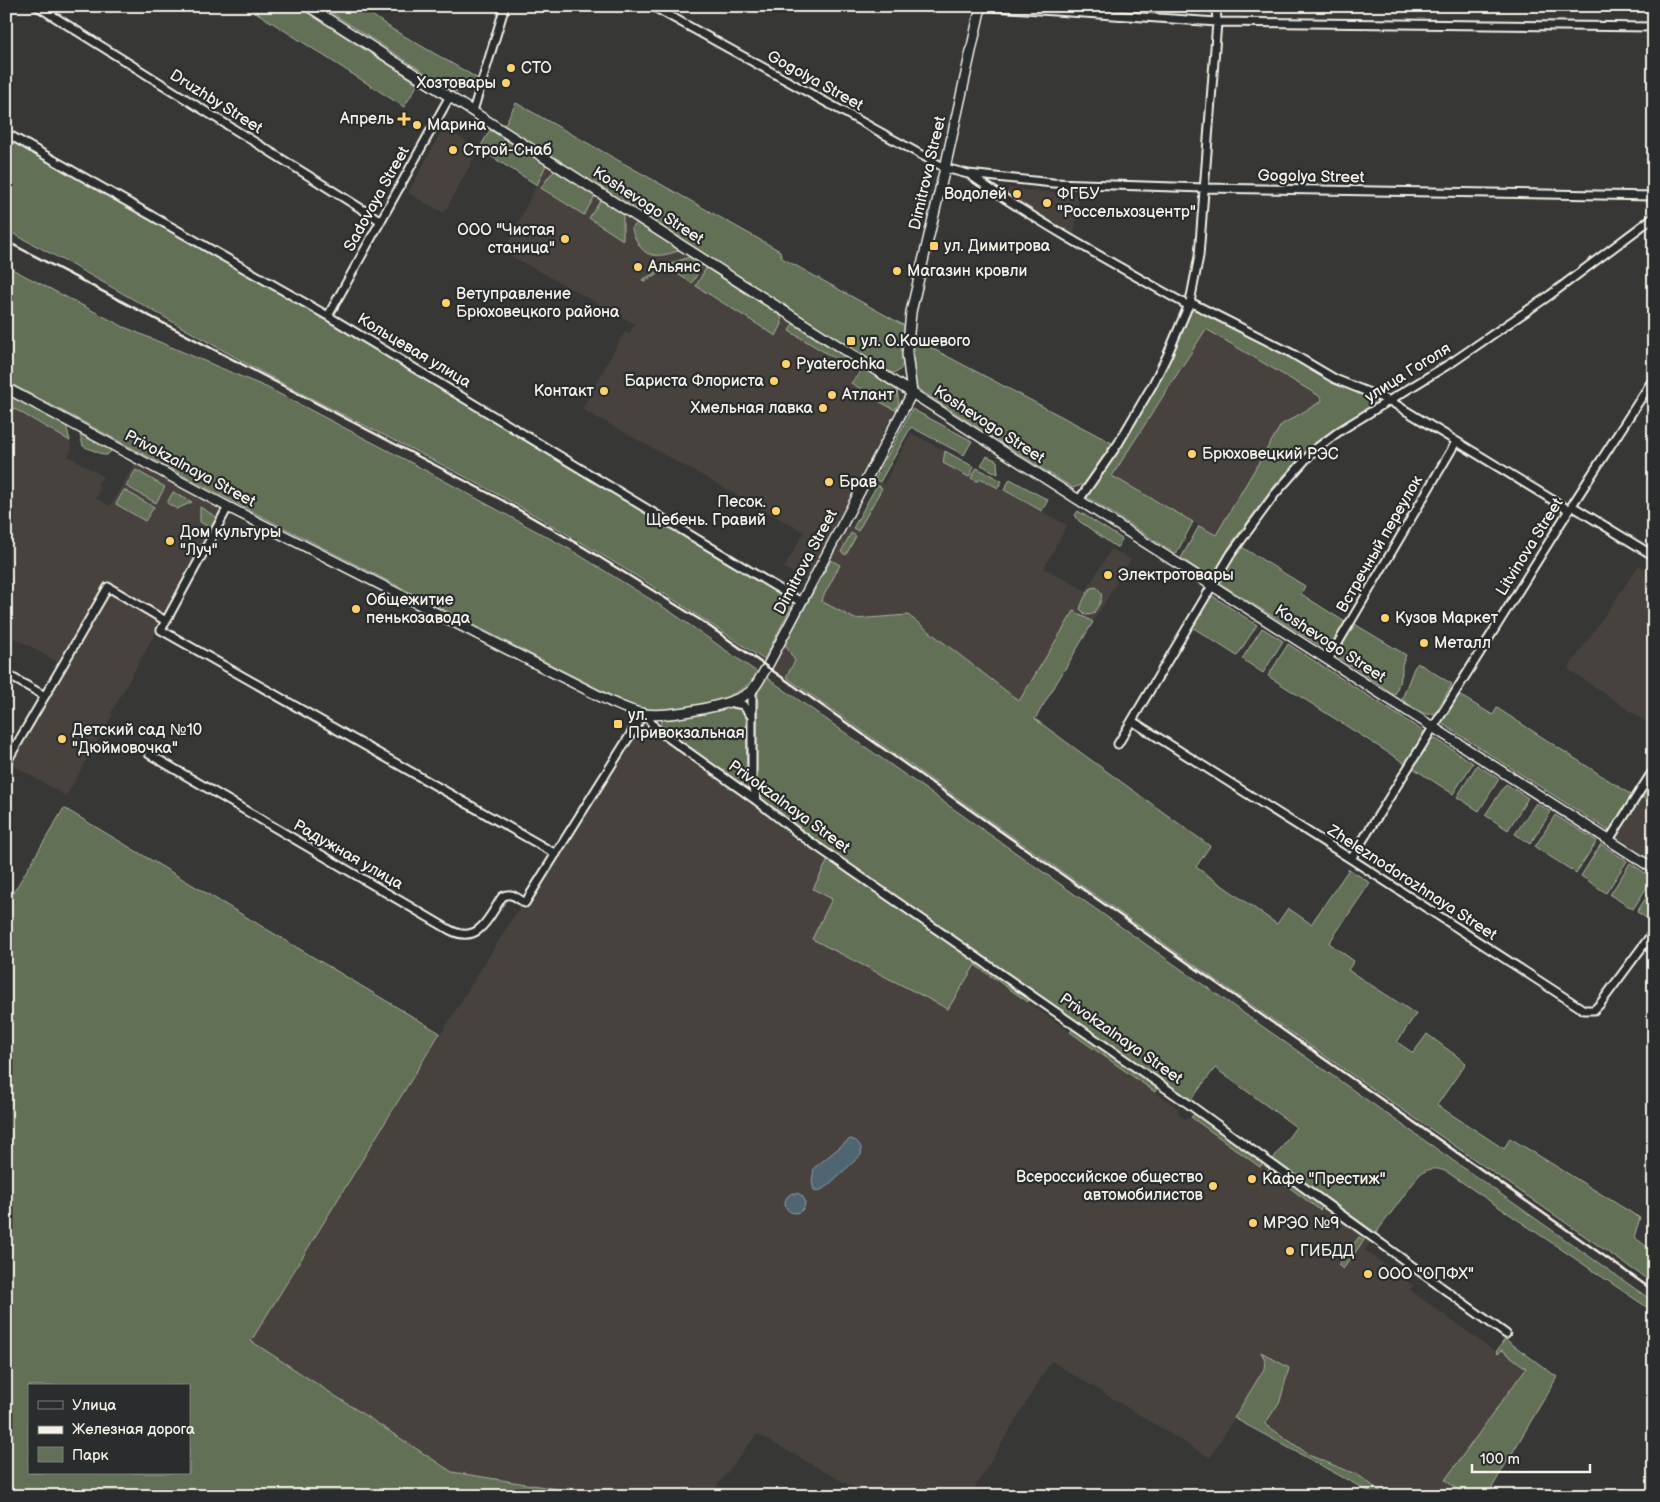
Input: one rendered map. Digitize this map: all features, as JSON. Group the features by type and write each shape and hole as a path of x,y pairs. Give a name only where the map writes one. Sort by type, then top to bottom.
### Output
{"main road":[{"name":"Koshevogo Street","path":"308,6 1654,869"},
{"name":"Dimitrova Street","path":"752,690 767,667 912,393 907,354 909,320 981,6"},
{"name":"Privokzalnaya Street","path":"6,388 228,507 609,700 644,714"},
{"path":"644,714 677,714 727,702 752,690"}],"street":[{"name":"Druzhby Street","path":"37,6 381,221"},
{"path":"474,111 505,6"},
{"name":"Gogolya Street","path":"652,6 945,168 968,174 1053,183 1204,188 1654,196"},
{"path":"981,6 1217,22 1654,27"},
{"path":"1079,500 1118,444 1153,384 1189,304 1199,256 1217,22 1216,6"},
{"path":"1653,6 1654,11"},
{"name":"Sadovaya Street","path":"328,316 450,96"},
{"name":"Кольцевая улица","path":"6,133 328,316 801,602"},
{"name":"Gogolya Street","path":"968,174 1076,242 1189,304 1292,352 1335,379 1390,401 1456,442 1654,556"},
{"name":"улица Гоголя","path":"1212,586 1251,525 1274,494 1305,459 1331,436 1454,361 1550,295 1654,217"},
{"name":"Litvinova Street","path":"1352,859 1570,508 1654,378"},
{"name":"Встречный переулок","path":"1328,660 1456,442"},
{"path":"228,507 161,630 556,854 644,714"},
{"path":"1118,744 1212,586"},
{"path":"6,763 108,587 166,621"},
{"path":"6,674 45,696"},
{"path":"752,690 752,780 757,801"},
{"path":"727,702 743,705 752,717"},
{"name":"Privokzalnaya Street","path":"644,714 656,729 757,801 828,855 1190,1105 1506,1334"},
{"name":"Zheleznodorozhnaya Street","path":"1132,721 1352,859 1584,1010 1594,1010 1600,1004 1654,931"},
{"name":"Радужная улица","path":"148,754 455,933 467,935 478,931 505,894 511,894 525,903 556,854"},
{"path":"1609,840 1654,769"}],"shaded area":[{"path":"444,127 479,149 444,213 408,193"},
{"path":"546,165 897,390 899,403 806,580 784,568 804,532 582,409 625,331 629,333 635,324 504,252"},
{"path":"1008,188 1079,195 1074,238 1007,198"},
{"name":"Брюховецкий РЭС","path":"1206,329 1321,397 1322,401 1281,425 1216,535 1112,477"},
{"path":"6,404 70,441 72,449 68,456 103,476 97,486 101,488 97,494 99,495 98,498 92,496 110,506 136,462 224,509 111,713 113,714 66,796 11,764 66,667 6,633"},
{"path":"911,433 985,472 982,479 1067,525 1044,568 1086,591 1111,549 1131,559 1093,622 1074,611 1019,702 908,615 855,619 811,596 849,526 858,531 881,488 872,483 875,479 884,484"},
{"path":"1639,565 1654,575 1654,727 1568,669"},
{"path":"785,644 795,661 786,677 773,668"},
{"path":"642,726 758,807 828,860 977,962 975,965 1178,1108 1179,1115 1185,1119 1191,1117 1260,1166 1263,1162 1371,1242 1365,1250 1413,1285 1410,1290 1498,1354 1501,1350 1526,1367 1445,1480 1466,1496 1387,1496 1358,1475 1311,1456 1264,1424 1280,1401 1289,1368 1262,1353 1265,1360 1264,1369 1210,1458 1051,1361 970,1496 869,1496 757,1434 709,1496 600,1496 452,1472 251,1341 519,908 525,911"},
{"path":"1642,797 1654,805 1654,864 1616,840"}],"green space":[{"path":"246,6 297,6 418,84 404,107"},
{"path":"321,6 359,6 392,29 477,78 464,90 453,91"},
{"path":"516,103 780,251 782,258 905,326 903,363 900,370 890,373 504,126"},
{"path":"490,130 546,165 537,185 479,149"},
{"path":"6,136 327,319 794,601 764,660 641,579 515,504 282,383 76,267 6,230"},
{"path":"555,171 595,196 584,215 541,188"},
{"path":"601,200 623,214 623,240 589,218"},
{"path":"637,223 678,249 678,251 661,255 646,252 641,248 633,233 632,227"},
{"path":"689,257 702,265 692,283 668,268 645,281 642,280 675,262"},
{"path":"6,266 124,327 268,388 410,462 571,550 671,612 757,672 756,674 740,690 704,704 677,709 655,710 628,704 230,500 6,381"},
{"path":"706,268 781,316 782,324 776,336 696,286"},
{"path":"1194,308 1299,360 1334,382 1377,398 1379,402 1316,442 1305,452 1275,485 1231,544 1211,578 1181,558 1199,526 1216,535 1281,425 1322,401 1321,397 1206,329 1112,476 1193,522 1176,554 1087,497 1088,492 1133,425 1165,369 1189,313"},
{"path":"793,324 856,364 853,369 789,331"},
{"path":"914,342 920,342 1112,443 1084,484 1073,488 918,389 913,381"},
{"path":"863,369 897,390 899,403 895,410 851,383"},
{"path":"6,392 66,424 70,441 6,404"},
{"path":"912,409 972,441 964,455 911,427 880,482 875,479"},
{"path":"79,431 113,449 107,455 104,455 83,446"},
{"path":"945,451 974,467 969,477 943,463"},
{"path":"987,456 997,461 998,474 981,465"},
{"path":"977,468 1002,481 998,488 982,479 977,481 971,478"},
{"path":"136,470 165,487 156,503 126,486"},
{"path":"1010,479 1048,500 1042,511 1004,490"},
{"path":"877,485 882,488 858,531 853,528"},
{"path":"124,490 154,507 145,521 116,504"},
{"path":"173,492 192,502 177,509 167,503"},
{"path":"200,507 218,518 212,529 200,522"},
{"path":"1078,511 1122,539 1118,547 1079,521 1075,515"},
{"path":"851,533 856,536 846,555 841,552"},
{"path":"1240,546 1305,586 1301,594 1345,622 1332,641 1320,646 1218,582"},
{"path":"831,560 840,565 821,601 855,619 908,615 1019,701 1074,611 1093,622 1035,719 1210,846 1196,867 1277,924 1288,908 1311,924 1349,869 1370,883 1329,943 1354,961 1348,970 1416,1014 1397,1042 1413,1053 1427,1034 1466,1063 1437,1105 1504,1149 1510,1138 1640,1218 1634,1237 1654,1252 1654,1284 1240,997 786,677 795,661 785,644"},
{"path":"1096,587 1101,593 1101,600 1093,614 1086,615 1080,609 1081,606 1091,588"},
{"path":"1211,595 1257,625 1237,656 1192,627"},
{"path":"1353,623 1406,655 1395,695 1338,657 1337,652"},
{"path":"1262,628 1283,641 1263,673 1242,659"},
{"path":"1288,644 1426,733 1406,764 1268,676"},
{"path":"1418,663 1452,684 1436,712 1432,714 1419,711 1402,699 1414,668"},
{"path":"766,677 1654,1302 1654,1312 1440,1169 1430,1169 1420,1174 1376,1233 1273,1159 1296,1127 1215,1068 1191,1100 824,846 760,796 756,783 758,692"},
{"path":"1459,695 1493,715 1497,708 1633,796 1611,831 1441,723"},
{"path":"731,706 741,710 746,717 747,778 746,783 742,784 736,782 660,726 661,721 665,719"},
{"path":"1433,737 1473,763 1453,794 1413,768"},
{"path":"1477,765 1499,779 1479,811 1457,797"},
{"path":"1654,777 1654,805 1642,797"},
{"path":"1506,784 1528,798 1508,830 1485,815"},
{"path":"1536,803 1551,812 1530,844 1515,834"},
{"path":"64,808 440,1033 251,1341 452,1472 600,1496 6,1496 6,905"},
{"path":"1555,815 1597,841 1576,873 1535,847"},
{"path":"1601,844 1627,861 1606,893 1581,876"},
{"path":"828,860 1029,999 1028,1002 975,965 948,1009 812,939 832,899 813,889"},
{"path":"1630,863 1653,878 1633,909 1610,895"},
{"path":"1654,885 1654,921 1653,922 1637,912"},
{"path":"1073,1029 1157,1088 1155,1092 1070,1032"},
{"path":"1196,1113 1263,1162 1260,1167 1191,1117"},
{"path":"1270,1168 1323,1206 1320,1210 1268,1172"},
{"path":"1359,1237 1364,1240 1343,1269 1338,1265"},
{"path":"1505,1339 1557,1377 1487,1496 1466,1496 1445,1480 1526,1368 1502,1350 1498,1354 1496,1352"},
{"path":"1261,1352 1289,1368 1280,1401 1265,1424 1311,1456 1358,1475 1387,1496 1377,1496 1234,1418 1264,1369 1265,1360"}],"water":[{"path":"850,1139 859,1144 861,1155 826,1187 819,1191 814,1190 812,1182 814,1168"},
{"path":"795,1193 802,1196 805,1203 802,1210 795,1213 788,1210 785,1203 788,1196"}],"railway":[{"path":"6,241 502,500 585,548 702,621 1654,1291"}],"place":[{"name":"СТО","path":"511,68"},
{"name":"Хозтовары","path":"506,83"},
{"name":"Апрель","path":"404,119"},
{"name":"Марина","path":"417,125"},
{"name":"Строй-Снаб","path":"453,150"},
{"name":"Водолей","path":"1017,194"},
{"name":"ФГБУ \"Россельхозцентр\"","path":"1047,203"},
{"name":"ООО \"Чистая станица\"","path":"565,239"},
{"name":"ул. Димитрова","path":"934,246"},
{"name":"Альянс","path":"638,267"},
{"name":"Магазин кровли","path":"897,271"},
{"name":"Ветуправление Брюховецкого района","path":"446,303"},
{"name":"ул. О.Кошевого","path":"851,341"},
{"name":"Pyaterochka","path":"786,364"},
{"name":"Бариста Флориста","path":"774,381"},
{"name":"Контакт","path":"604,391"},
{"name":"Атлант","path":"832,395"},
{"name":"Хмельная лавка","path":"823,408"},
{"name":"Брюховецкий РЭС","path":"1192,454"},
{"name":"Брав","path":"829,482"},
{"name":"Песок. Щебень. Гравий","path":"776,511"},
{"name":"Дом культуры \"Луч\"","path":"170,541"},
{"name":"Электротовары","path":"1108,575"},
{"name":"Общежитие пенькозавода","path":"356,609"},
{"name":"Кузов Маркет","path":"1385,618"},
{"name":"Металл","path":"1424,643"},
{"name":"ул. Привокзальная","path":"618,724"},
{"name":"Детский сад №10 \"Дюймовочка\"","path":"62,739"},
{"name":"Кафе \"Престиж\"","path":"1252,1179"},
{"name":"Всероссийское общество автомобилистов","path":"1213,1186"},
{"name":"МРЭО №9","path":"1253,1223"},
{"name":"ГИБДД","path":"1290,1251"},
{"name":"ООО \"ОПФХ\"","path":"1368,1274"}]}
